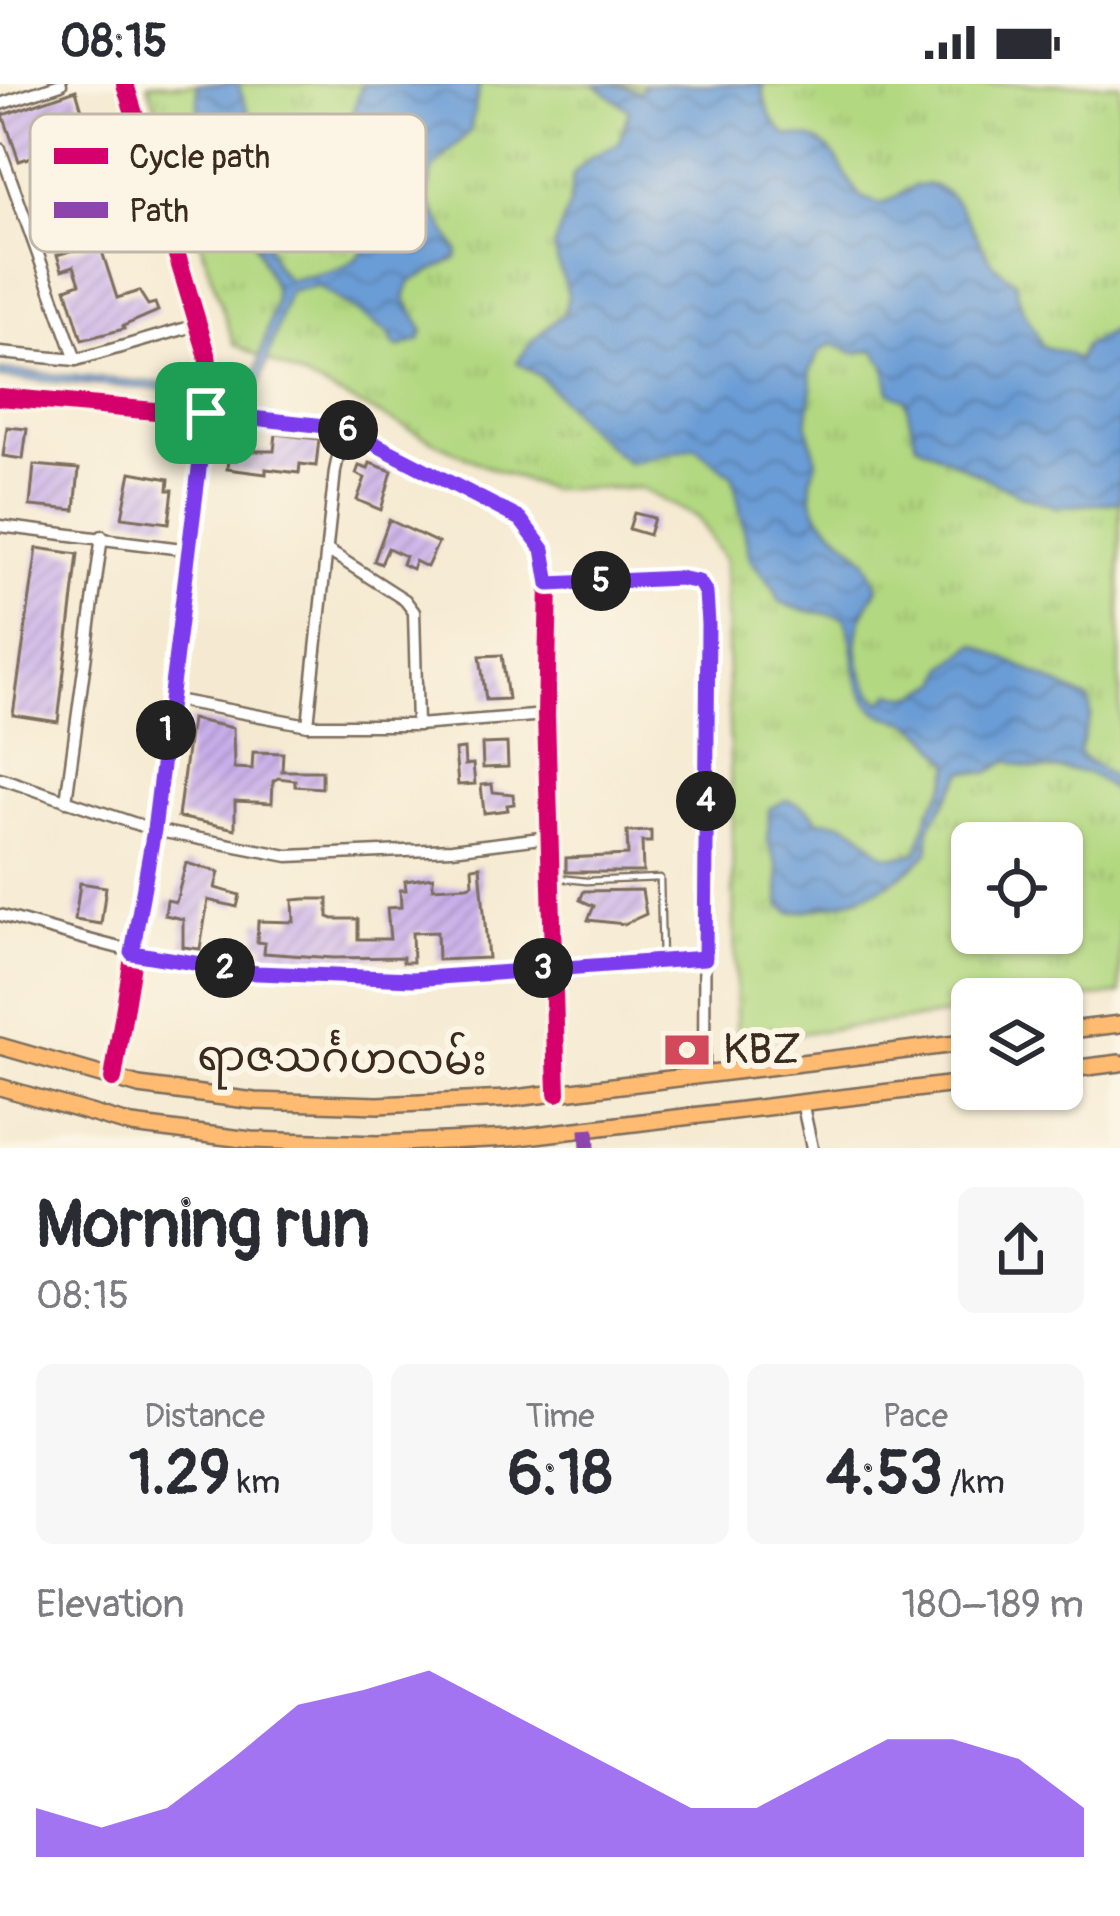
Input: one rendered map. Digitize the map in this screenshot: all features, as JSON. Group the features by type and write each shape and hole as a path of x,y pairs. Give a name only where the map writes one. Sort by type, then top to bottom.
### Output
{"main road":[{"path":"1083,1028 1120,1024"},
{"name":"ရာဇသင်္ဂဟလမ်း","path":"0,1046 140,1086 378,1105 557,1093 951,1045"},
{"path":"1083,1068 1120,1064"},
{"name":"ရာဇသင်္ဂဟလမ်း","path":"0,1087 132,1125 251,1140 361,1146 511,1138 951,1084"}],"street":[{"path":"0,104 61,84"},
{"path":"125,84 134,114"},
{"path":"0,149 30,232"},
{"path":"37,252 76,360"},
{"path":"113,1078 154,830 209,390 207,354 175,252"},
{"path":"0,353 76,360 197,325"},
{"path":"0,397 344,428 520,519 543,549 549,584 546,715 557,1093"},
{"path":"308,725 335,471 344,428"},
{"path":"0,526 190,550"},
{"path":"66,801 102,536"},
{"path":"327,550 405,600 414,613 417,725"},
{"path":"549,584 679,578 699,582 706,593 704,1075"},
{"path":"170,699 308,725 417,725 546,715"},
{"path":"0,778 154,830 288,856 452,849 549,837"},
{"path":"0,914 132,953 257,973 413,979 705,958"},
{"path":"802,1102 812,1148"}],"lane":[{"path":"550,877 586,881 660,878 662,961"}],"green space":[{"path":"148,84 1120,84 1120,994 1083,998 1083,978 951,978 951,1015 737,1041 725,561 698,518 640,488 547,489 483,465 234,344 204,252 426,252 426,114 158,114"}],"water":[{"path":"197,84 238,84 249,114 199,114"},
{"path":"362,84 480,84 470,131 433,169 428,189 429,202 458,251 457,258 410,282 405,299 423,329 420,340 398,348 390,334 318,286 289,291 260,384 248,396 0,378 0,370 233,389 246,386 255,374 275,302 274,287 259,252 270,252 288,280 339,269 362,252 426,252 426,114 352,114"},
{"path":"594,84 640,91 646,84 762,84 769,113 781,130 826,147 861,197 881,204 916,186 930,185 954,199 994,264 1016,283 1042,346 1077,361 1084,346 1120,326 1120,502 1057,507 1020,495 916,443 905,399 890,392 885,366 875,350 854,353 832,344 819,352 810,372 807,424 817,461 811,480 819,516 866,559 878,587 862,618 857,642 860,665 874,695 882,702 892,693 912,696 923,692 941,681 946,667 975,644 1089,700 1091,716 1079,750 1082,757 1120,782 1120,802 1108,786 1082,772 1008,761 988,773 964,771 929,828 929,851 899,877 865,895 828,906 790,913 780,905 778,867 768,842 769,809 786,800 796,803 818,820 859,831 884,854 903,855 918,851 929,811 946,785 951,764 916,726 882,715 866,699 844,618 779,601 750,559 733,476 695,447 628,463 585,426 541,377 517,362 534,339 565,312 568,294 553,248 569,206 573,175 591,157 619,143 629,110"}],"building":[{"path":"76,90 83,114 30,114 30,157 19,161 3,115"},
{"path":"102,252 117,298 139,291 158,311 124,329 82,340 66,288 80,283 74,266 62,270 57,255"},
{"path":"7,427 27,429 23,459 3,456"},
{"path":"276,434 319,439 316,466 300,464 299,473 227,469 228,459 236,460 242,451 274,451"},
{"path":"370,463 392,471 381,510 357,500 365,478 356,474 359,466 368,469"},
{"path":"34,465 79,469 75,510 30,506"},
{"path":"131,472 169,479 168,490 173,490 169,523 122,517"},
{"path":"634,513 654,518 649,535 629,529"},
{"path":"389,520 438,543 427,567 415,561 412,569 402,564 405,556 388,548 381,564 374,561"},
{"path":"37,548 78,554 58,722 13,715"},
{"path":"502,655 508,699 486,700 480,656"},
{"path":"191,719 233,728 234,768 252,769 253,752 283,753 282,771 322,771 322,788 295,786 295,780 278,778 273,781 272,803 235,801 235,829 178,817"},
{"path":"507,743 508,767 483,768 482,744"},
{"path":"464,749 465,765 473,764 475,784 458,785 455,750"},
{"path":"492,784 493,792 513,794 514,804 507,805 508,810 484,813 481,785"},
{"path":"651,831 651,842 642,842 643,872 566,872 566,858 628,855 627,832"},
{"path":"186,863 219,872 215,888 240,895 237,907 208,900 200,949 183,947 183,919 165,915 167,900 176,902"},
{"path":"480,866 488,958 438,960 437,932 412,933 413,962 403,962 403,957 264,953 265,943 257,942 258,921 294,922 293,900 305,899 328,899 328,917 333,919 358,919 358,939 390,939 387,908 401,907 405,881 433,877 433,888 467,886 473,884 472,867"},
{"path":"80,883 106,887 101,924 75,920"},
{"path":"642,890 646,914 624,924 588,920 594,906 580,900 584,891"}],"marked path":[{"path":"587,1129 588,1148"}],"cycle path":[{"path":"125,84 134,114"},
{"path":"113,1079 154,830 210,383 207,354 176,252"},
{"path":"0,397 344,428 520,519 543,549 549,584 546,715 557,1093"}],"place":[{"name":"KBZ","path":"687,1050"}],"route":[{"path":"206,413 344,428 520,519 543,549 549,584 679,578 699,582 706,593 708,624 705,958 413,979 257,973 132,953 154,830 206,413"}]}
